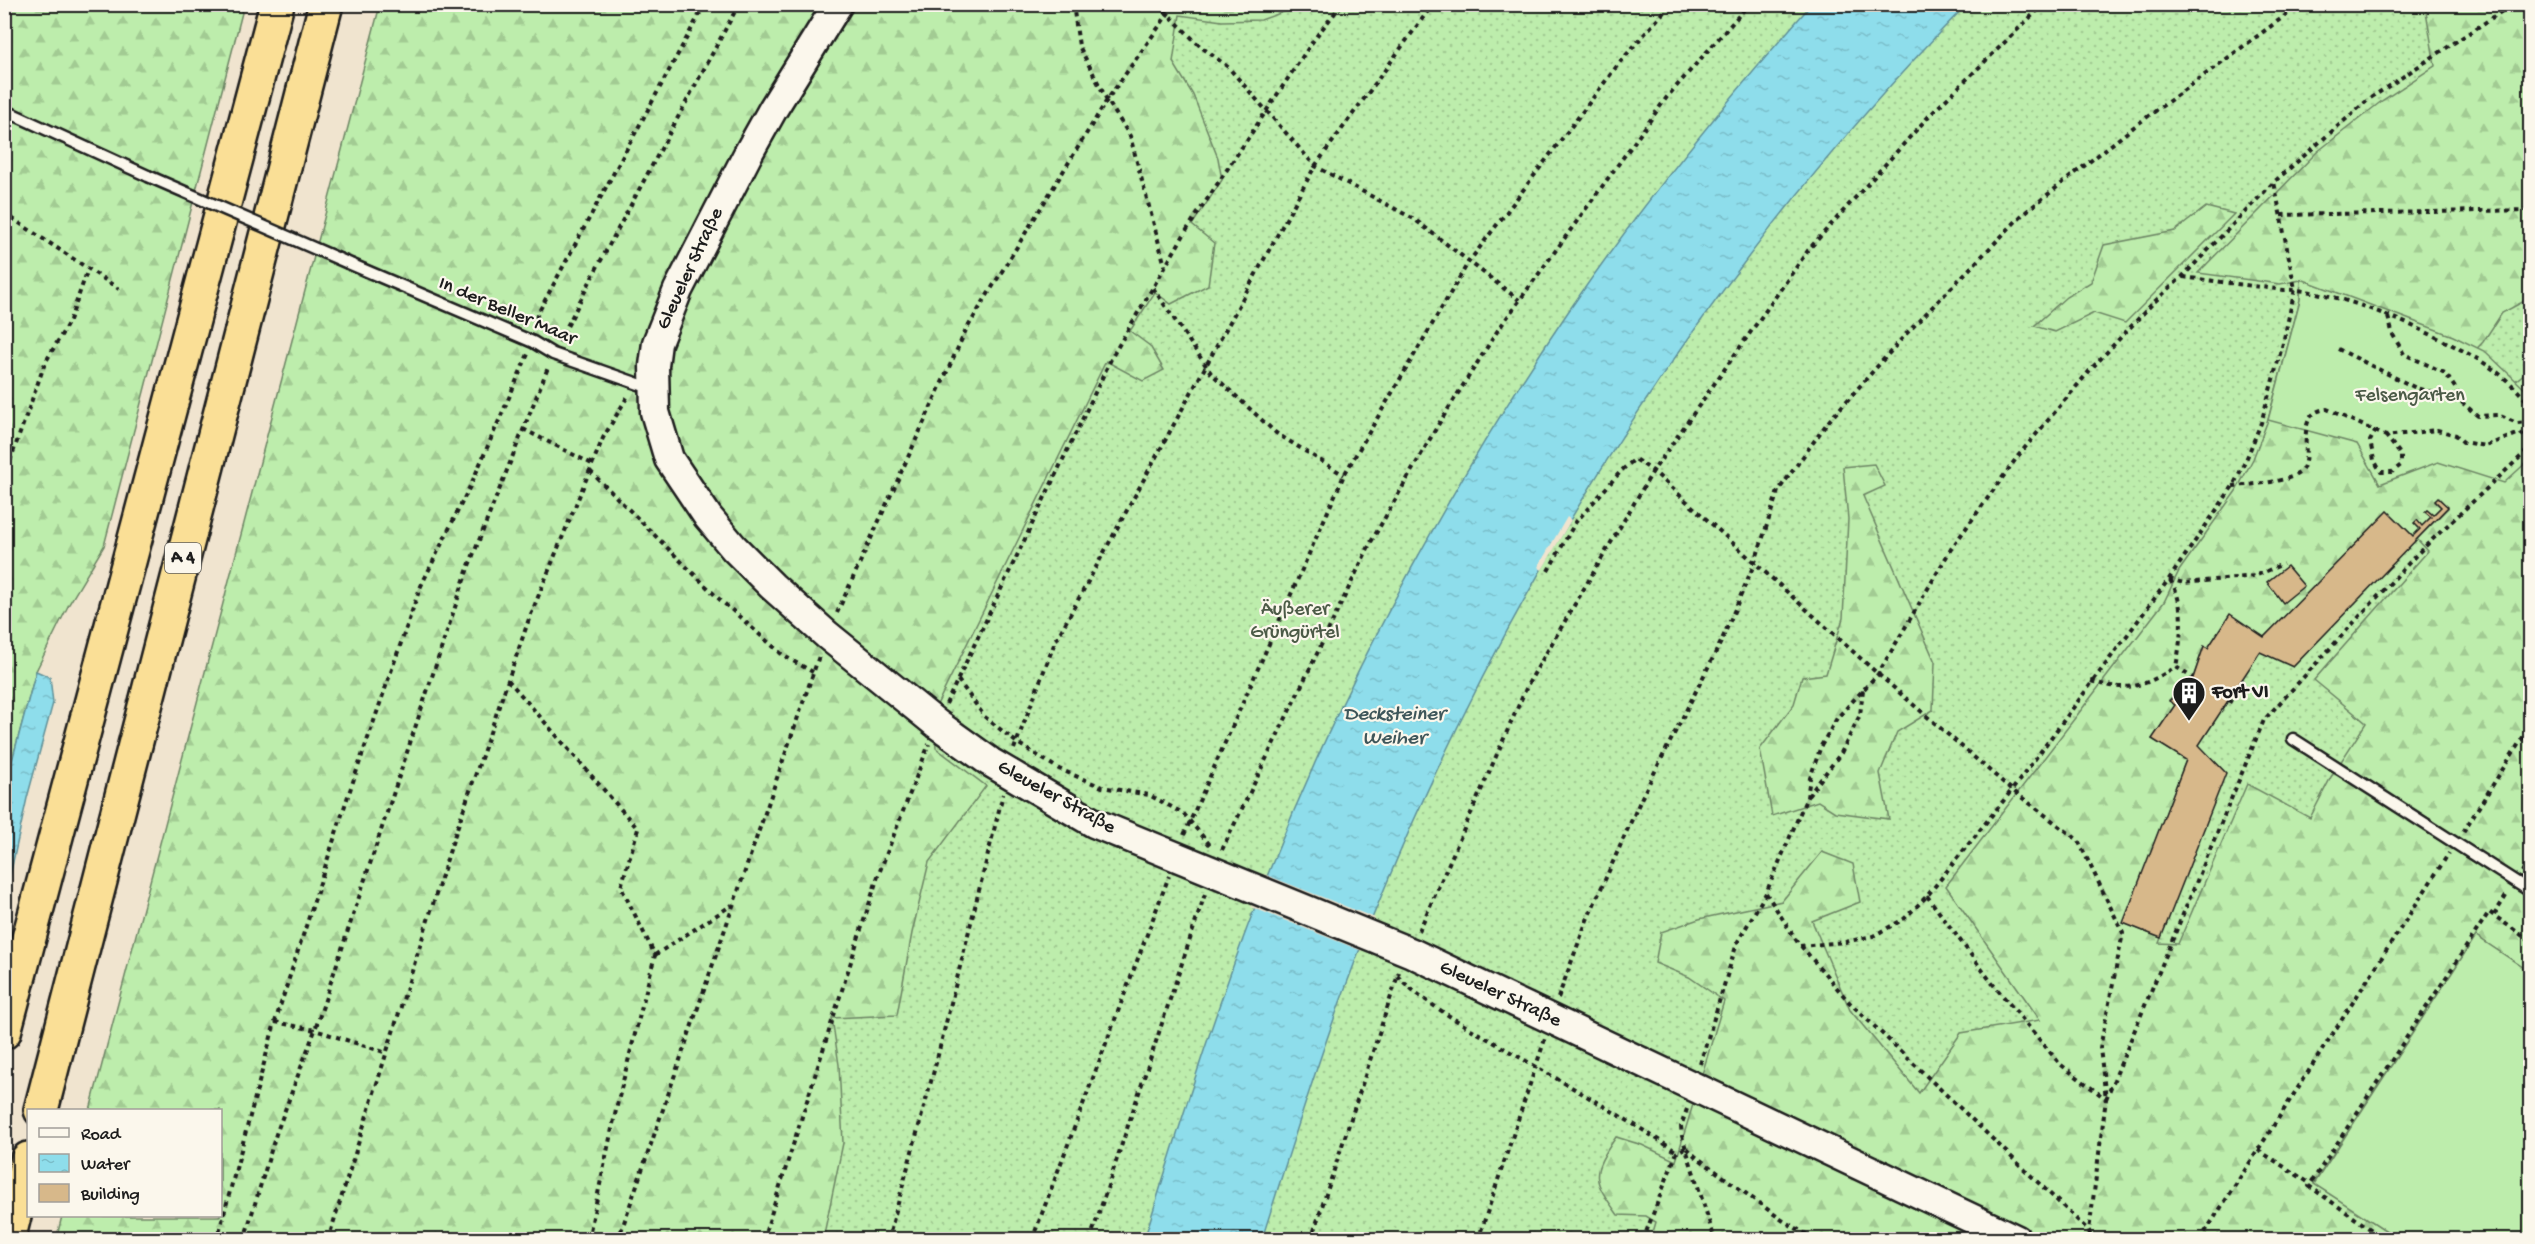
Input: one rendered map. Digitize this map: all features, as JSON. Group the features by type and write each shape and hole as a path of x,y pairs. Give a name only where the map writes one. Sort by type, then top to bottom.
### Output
{"highway":[{"path":"4,1032 277,4"},
{"name":"A 4","path":"41,1109 326,4"},
{"path":"8,1239 27,1163"}],"street":[{"name":"Gleueler Straße","path":"838,4 772,109 678,290 657,343 644,386 669,459 686,486 734,548 827,635 937,724 1007,772 1094,823 1404,949 2017,1239"}],"lane":[{"name":"In der Beller Maar","path":"4,110 148,176 533,342 553,354 644,386"},
{"path":"2293,739 2530,891"}],"path":[{"path":"217,1239 275,1022 348,796 420,588 473,480 533,342 537,315 705,4"},
{"path":"244,1239 276,1134 315,1030 464,579 553,354 599,264 740,4"},
{"path":"1073,4 1078,46 1107,100 1130,136 1165,266"},
{"path":"1158,4 1200,46 1228,67 1315,166 1414,219 1519,300"},
{"path":"618,1239 827,635 966,330 1107,100 1175,4"},
{"path":"764,1239 878,876 937,724 957,680 1113,355 1188,228 1315,38 1342,4"},
{"path":"888,1239 936,1063 1007,772 1016,742 1055,642 1315,166 1433,4"},
{"path":"1032,1239 1190,821 1344,475 1468,262 1620,62 1671,4"},
{"path":"1219,855 1371,542 1438,425 1498,330 1667,97 1749,4"},
{"path":"1311,1239 1404,949 1528,684 1653,471 1809,249 1928,117 2044,4"},
{"path":"1554,1010 1587,920 1642,797 1721,642 1755,562 1778,491 1828,422 1907,333 2023,214 2134,126 2301,4"},
{"path":"1715,1239 1682,1136 1681,1126 1737,943 1766,893 1807,797 1810,778 1821,746 1837,718 1878,674 1950,549 2018,456 2091,369 2154,302 2182,277 2274,182 2369,99 2513,4"},
{"path":"1800,946 1845,942 1873,936 1904,919 1927,896 2012,790 2169,579 2233,486 2261,423 2295,289 2274,182"},
{"path":"2281,215 2530,210"},
{"path":"4,213 119,289"},
{"path":"4,478 45,363 70,320 88,269"},
{"path":"2182,277 2284,290 2295,289 2344,300 2387,316 2454,347 2491,368 2530,405"},
{"path":"1153,288 1211,373 1276,433 1344,475"},
{"path":"2387,316 2393,335 2404,354 2445,373 2456,389 2459,400"},
{"path":"2338,350 2416,388 2459,400 2478,417 2498,415 2517,423 2530,423"},
{"path":"328,1239 453,840 529,619 603,438 622,410 644,386"},
{"path":"2233,486 2256,484 2301,471 2304,464 2304,442 2309,420 2319,410 2327,409 2376,430 2386,436 2401,455 2401,465 2392,472 2381,472 2374,459 2370,441 2376,430"},
{"path":"523,429 592,464"},
{"path":"2386,436 2437,430 2456,435 2463,442 2485,446 2520,433 2530,440"},
{"path":"2106,1099 2264,720 2418,553 2530,448"},
{"path":"1548,571 1573,521 1635,459 1653,471 1878,674 2012,790 2078,840 2123,933 2100,1048 2106,1099 2089,1231"},
{"path":"590,471 717,597 784,656 813,672"},
{"path":"2169,579 2184,583 2255,576 2283,564"},
{"path":"2169,579 2175,588 2181,638 2176,667"},
{"path":"2176,667 2193,678"},
{"path":"2091,681 2109,687 2126,689 2145,684 2176,667"},
{"path":"508,680 638,829 621,887 655,955 618,1101 588,1239"},
{"path":"957,680 985,717 1016,742 1059,769 1102,787 1149,795 1183,813 1212,847"},
{"path":"1807,797 1841,753 1860,715 1863,690"},
{"path":"2228,700 2235,704"},
{"path":"2200,1239 2530,726"},
{"path":"2527,863 2530,858"},
{"path":"1090,1239 1209,886"},
{"path":"1766,893 1800,946 1850,1003 2089,1231 2092,1239"},
{"path":"1927,896 1992,983 2060,1064 2106,1099"},
{"path":"2494,915 2504,900"},
{"path":"655,955 733,904"},
{"path":"2386,1239 2308,1186 2489,912 2530,941"},
{"path":"1397,976 1415,994 1612,1110 1677,1152"},
{"path":"275,1022 315,1030 387,1053"},
{"path":"1478,1239 1548,1030"},
{"path":"1643,1239 1677,1152 1687,1147"},
{"path":"1687,1147 1695,1156 1782,1220 1816,1239"},
{"path":"2258,1150 2311,1184"}],"green space":[{"path":"5,5 244,5 104,546 69,604 36,671 5,787"},
{"path":"380,5 1303,5 1261,20 1222,21 1180,15 1173,62 1193,95 1218,158 1222,180 1192,225 1214,243 1208,285 1171,304 1155,292 1130,331 1150,346 1164,370 1143,381 1106,361 934,711 936,748 986,786 929,862 912,933 897,1015 832,1018 839,1065 843,1143 823,1239 56,1240 62,1217 222,1217 222,1109 90,1109"},
{"name":"Äußerer Grüngürtel","path":"382,5 2530,5 2530,1239 59,1240 222,1217 222,1109 220,1109"},
{"path":"2425,5 2530,5 2530,298 2502,313 2483,342 2461,365 2504,390 2530,369 2530,972 2476,936 2314,1183 2399,1239 1651,1239 1656,1222 1646,1216 1618,1215 1599,1185 1598,1169 1616,1137 1642,1145 1676,1161 1724,1001 1689,977 1655,963 1661,932 1699,919 1782,901 1822,852 1853,864 1860,902 1812,921 1850,1010 1919,1093 1961,1033 2040,1020 1946,886 2164,602 2179,571 2236,491 2253,459 2268,420 2300,300 2301,280 2280,284 2198,273 2317,152 2383,100 2435,66","holes":["2439,498 2448,508 2417,539 2428,551 2314,680 2366,723 2331,777 2310,818 2247,784 2178,944 2159,943 2161,938 2124,923 2186,760 2152,739 2175,705 2169,700 2193,678 2204,646 2208,648 2230,615 2264,637 2388,511 2413,536 2420,529 2414,523 2422,526 2431,517 2425,512 2427,510 2433,515 2441,507 2435,502"]},
{"path":"2206,207 2234,214 2125,323 2094,313 2055,332 2034,326 2066,297 2091,282 2104,245 2175,231"},
{"name":"Felsengarten","path":"2301,279 2453,336 2486,352 2530,394 2530,459 2504,483 2438,462 2380,484 2357,444 2268,420 2300,300"},
{"path":"1874,464 1885,486 1863,496 1935,662 1933,710 1897,732 1880,773 1889,819 1835,812 1818,801 1772,816 1760,749 1794,704 1802,677 1826,674 1843,618 1848,519 1843,467"},
{"path":"2476,936 2530,972 2530,1239 2399,1239 2314,1184"}],"water":[{"name":"Decksteiner Weiher","path":"1811,5 1966,5 1875,103 1789,205 1708,311 1633,420 1562,534 1497,650 1437,770 1383,892 1333,1021 1262,1239 1144,1240 1219,1007 1270,869 1333,724 1404,582 1483,445 1596,272 1685,154"},
{"path":"36,671 50,677 53,703 27,798 5,898 5,787"}],"pier":[{"path":"1567,517 1571,520 1542,570 1538,567"},
{"path":"1264,874 1375,918 1362,951 1251,907"}],"building":[{"name":"Fort VI","path":"2438,498 2448,507 2293,667 2260,652 2199,745 2226,773 2161,938 2123,923 2186,760 2152,739 2175,705 2169,701 2193,678 2204,646 2208,648 2230,614 2264,637 2388,511 2413,536 2420,529 2414,523 2417,520 2422,526 2431,517 2425,512 2427,510 2433,515 2441,507 2435,501"},
{"path":"2287,566 2304,586 2283,603 2267,582"}],"place":[{"name":"Fort VI","path":"2189,722"}]}
